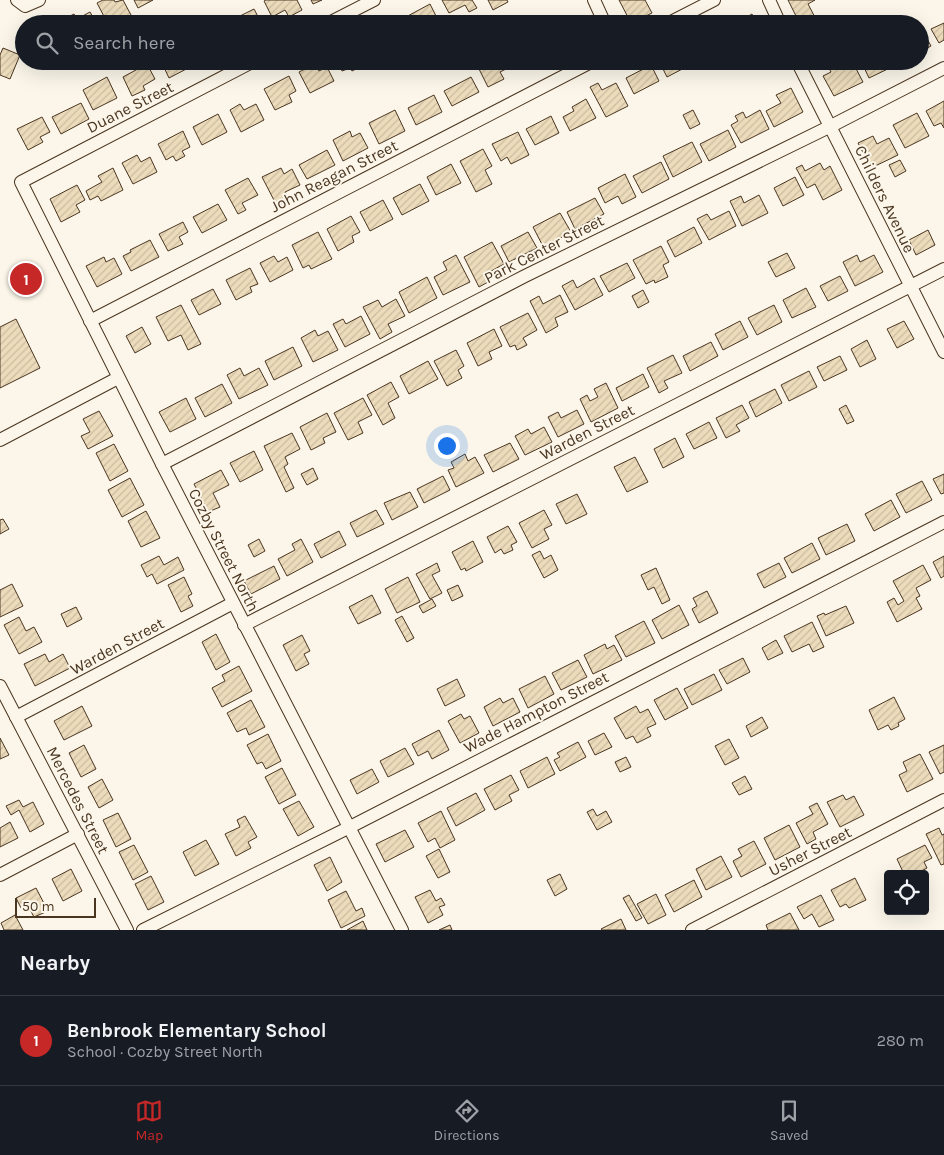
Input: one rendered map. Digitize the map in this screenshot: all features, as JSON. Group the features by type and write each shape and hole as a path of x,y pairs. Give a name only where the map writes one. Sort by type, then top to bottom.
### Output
{"street":[{"path":"21,3 39,0"},
{"path":"345,15 374,0"},
{"path":"594,0 601,15"},
{"path":"685,15 714,0"},
{"path":"769,0 776,15"},
{"name":"Park Center Street","path":"162,464 525,276 831,126 944,68"},
{"name":"Duane Street","path":"21,182 237,70"},
{"name":"John Reagan Street","path":"90,321 576,70"},
{"name":"Childers Avenue","path":"802,70 944,352"},
{"name":"Cozby Street North","path":"21,182 118,378 402,930"},
{"name":"Warden Street","path":"244,625 944,269"},
{"path":"0,440 118,378"},
{"name":"Wade Hampton Street","path":"143,930 350,827 944,522"},
{"name":"Warden Street","path":"16,717 233,603"},
{"name":"Mercedes Street","path":"0,686 127,930"},
{"name":"Usher Street","path":"692,930 944,800"},
{"path":"0,875 78,834"}],"building":[{"path":"103,0 114,0 115,2 123,0 131,15 103,15 97,3"},
{"path":"134,0 153,0 138,8"},
{"path":"297,0 302,10 293,15 288,15 285,10 276,15 271,15 264,1"},
{"path":"311,0 322,0 313,4"},
{"path":"442,0 472,0 477,8 469,12 465,5 449,13"},
{"path":"488,0 507,0 508,2 493,10"},
{"path":"619,0 645,0 652,13 648,15 627,15"},
{"path":"788,0 815,0 808,4 814,15 796,15"},
{"path":"430,4 436,15 410,15"},
{"path":"254,9 257,15 242,15"},
{"path":"944,23 944,40 939,43 931,29"},
{"path":"3,48 15,53 15,67 10,79 0,75 0,55"},
{"path":"136,70 150,70 155,79 143,86 145,90 132,96 123,77"},
{"path":"165,70 184,70 169,78"},
{"path":"303,70 328,70 334,81 310,93 299,72"},
{"path":"480,70 504,70 500,72 504,79 488,87"},
{"path":"641,70 654,70 659,81 634,94 626,78"},
{"path":"664,70 680,70 667,77"},
{"path":"830,70 857,70 863,82 834,96 823,76 831,72"},
{"path":"865,70 886,70 869,78"},
{"path":"289,76 296,91 289,95 292,102 275,110 264,89"},
{"path":"107,77 117,98 93,110 83,90"},
{"path":"471,77 479,92 452,106 444,91"},
{"path":"598,83 602,90 616,83 628,106 606,117 590,87"},
{"path":"791,88 803,112 774,127 766,111 781,103 776,95"},
{"path":"434,95 442,112 416,125 408,108"},
{"path":"586,99 596,118 570,131 563,117 574,111 572,107"},
{"path":"944,101 944,128 941,123 934,126 926,111"},
{"path":"81,103 89,119 61,134 52,117"},
{"path":"240,104 244,110 256,104 264,120 241,132 230,110"},
{"path":"395,110 405,131 379,144 369,123"},
{"path":"693,110 700,124 690,129 683,115"},
{"path":"760,110 769,129 741,143 731,125 738,121 735,116 743,112 746,118"},
{"path":"917,113 929,136 905,148 893,125"},
{"path":"218,114 227,132 202,145 193,127"},
{"path":"551,116 559,133 535,145 526,129"},
{"path":"42,117 50,132 40,137 43,142 28,150 17,129"},
{"path":"728,130 736,147 709,161 700,144"},
{"path":"183,131 190,147 182,151 185,156 176,161 173,156 166,160 158,144"},
{"path":"350,131 352,137 360,133 368,148 343,161 333,140"},
{"path":"518,132 529,155 511,164 507,157 501,161 492,144"},
{"path":"873,136 877,144 889,138 898,155 871,168 858,143"},
{"path":"692,142 702,162 673,177 663,156"},
{"path":"483,149 492,166 485,170 492,184 476,192 460,161"},
{"path":"327,150 335,165 307,179 299,165"},
{"path":"137,155 141,162 150,157 157,172 133,184 122,163"},
{"path":"900,160 906,171 895,177 889,165"},
{"path":"661,162 669,179 642,193 633,176"},
{"path":"820,163 824,170 830,166 842,190 823,200 815,184 807,188 796,168 802,165 805,171"},
{"path":"451,164 461,183 436,195 427,177"},
{"path":"113,168 123,190 101,201 98,196 90,200 86,191 102,182 98,176"},
{"path":"281,168 284,174 292,169 300,185 285,192 289,200 277,206 262,177"},
{"path":"625,174 636,197 622,204 618,196 605,203 598,188"},
{"path":"795,177 804,195 783,206 774,188"},
{"path":"248,178 258,195 242,203 246,210 238,214 225,190"},
{"path":"420,184 429,201 402,215 393,198"},
{"path":"77,185 85,200 76,205 80,212 61,222 50,199"},
{"path":"759,195 768,213 742,226 730,201 741,196 744,203"},
{"path":"595,198 604,214 575,229 567,212"},
{"path":"383,200 393,219 370,231 360,212"},
{"path":"218,204 227,220 202,233 193,217"},
{"path":"729,211 736,226 709,240 697,219 707,214 711,220"},
{"path":"560,213 571,232 555,241 558,248 547,254 533,227"},
{"path":"351,216 360,232 352,236 354,242 338,251 327,229"},
{"path":"183,222 188,232 179,237 183,244 168,251 159,234"},
{"path":"694,227 702,243 675,257 667,241"},
{"path":"928,230 935,245 916,255 909,240"},
{"path":"318,232 332,259 311,269 309,265 303,268 292,245"},
{"path":"528,232 537,248 509,262 501,246"},
{"path":"150,240 159,257 131,271 123,256 131,252 130,250"},
{"path":"492,242 504,264 484,275 488,282 479,287 464,257"},
{"path":"661,246 669,262 663,265 668,277 655,283 654,280 646,284 633,260"},
{"path":"787,253 795,268 776,277 768,262"},
{"path":"456,255 470,282 443,295 434,277 447,270 443,262"},
{"path":"857,255 860,262 874,255 883,272 855,286 843,262"},
{"path":"274,256 278,262 287,257 293,270 270,282 260,263"},
{"path":"104,257 106,262 114,258 122,274 97,287 86,266"},
{"path":"627,263 635,278 609,292 600,276"},
{"path":"250,268 258,284 250,287 252,292 236,300 226,280"},
{"path":"840,276 848,291 828,301 820,286"},
{"path":"427,277 437,298 409,313 399,292"},
{"path":"594,278 603,295 575,310 562,286 573,280 577,288"},
{"path":"806,288 816,307 792,318 783,300"},
{"path":"213,289 221,304 199,315 191,300"},
{"path":"643,290 649,302 638,308 632,296"},
{"path":"560,295 568,312 555,318 558,326 546,333 530,301 539,296 543,304"},
{"path":"396,299 405,316 388,324 392,332 380,339 363,307 378,300 382,307"},
{"path":"181,305 201,344 188,350 181,335 168,341 156,317"},
{"path":"774,305 782,322 757,335 748,318"},
{"path":"528,313 537,330 523,338 527,345 517,350 515,345 510,347 500,327"},
{"path":"361,316 370,334 345,347 333,324 343,319 346,324"},
{"path":"16,319 40,368 0,388 0,327"},
{"path":"740,321 748,337 723,350 715,334"},
{"path":"904,321 914,339 897,348 887,329"},
{"path":"142,327 151,344 135,353 126,336"},
{"path":"494,329 502,346 489,352 492,359 478,366 467,343"},
{"path":"315,330 318,336 328,331 338,350 313,362 301,338"},
{"path":"867,340 876,359 860,367 851,349"},
{"path":"711,342 718,356 690,371 683,356"},
{"path":"293,347 302,366 274,380 265,361"},
{"path":"456,350 464,366 458,370 462,378 447,386 434,361"},
{"path":"673,355 682,373 664,381 668,388 659,393 647,368"},
{"path":"840,356 847,370 824,381 817,367"},
{"path":"428,361 438,379 409,394 400,376"},
{"path":"240,368 244,376 259,368 268,385 239,399 227,375"},
{"path":"809,371 817,387 789,401 781,385"},
{"path":"643,374 649,387 622,401 616,388"},
{"path":"391,382 399,397 388,403 395,418 383,425 367,395"},
{"path":"606,383 618,408 591,422 580,399 587,395 590,401 598,397 594,389"},
{"path":"222,384 232,403 205,417 195,398"},
{"path":"775,389 782,403 756,417 749,402"},
{"path":"186,398 196,419 170,432 159,412"},
{"path":"363,398 372,415 358,422 363,433 348,440 334,413"},
{"path":"742,405 749,418 736,425 740,431 726,438 716,418"},
{"path":"846,405 854,421 847,424 839,409"},
{"path":"577,410 584,424 558,437 548,417 558,412 561,418"},
{"path":"99,411 113,436 88,449 81,436 90,432 83,419"},
{"path":"327,413 336,432 323,438 325,443 311,450 300,427"},
{"path":"709,422 717,438 694,449 686,434"},
{"path":"544,427 552,442 525,455 515,436 528,429 531,434"},
{"path":"292,433 300,449 285,457 288,464 284,467 294,488 286,492 264,446"},
{"path":"675,438 684,457 663,468 654,449"},
{"path":"510,443 519,459 493,472 484,455"},
{"path":"114,444 128,471 110,481 96,453"},
{"path":"254,451 263,470 240,482 230,463"},
{"path":"465,454 468,461 475,457 484,473 456,487 448,470 454,468 451,462"},
{"path":"635,457 648,482 627,492 614,467"},
{"path":"313,468 318,479 307,485 301,474"},
{"path":"221,470 229,485 213,493 220,507 208,512 194,484"},
{"path":"944,474 944,493 941,494 933,479"},
{"path":"443,476 450,490 424,503 417,489"},
{"path":"130,478 144,505 122,517 108,490"},
{"path":"922,481 932,500 906,513 896,494"},
{"path":"410,492 418,507 392,520 384,503"},
{"path":"577,494 587,514 566,524 556,504"},
{"path":"891,500 900,517 874,531 865,514"},
{"path":"376,510 384,524 357,537 350,523"},
{"path":"544,510 552,525 544,529 549,539 532,548 519,523"},
{"path":"146,511 160,538 141,547 128,521"},
{"path":"3,519 9,529 0,534 0,520"},
{"path":"847,524 855,541 826,555 818,538"},
{"path":"508,526 517,542 511,545 513,550 504,554 501,549 495,553 487,537"},
{"path":"339,531 346,545 321,558 314,544"},
{"path":"259,539 265,551 254,557 248,545"},
{"path":"301,539 313,562 287,576 278,559 295,550 292,544"},
{"path":"473,541 483,562 466,571 465,568 461,570 452,552"},
{"path":"812,543 820,559 792,573 784,558"},
{"path":"540,551 544,559 551,555 558,570 544,578 532,555"},
{"path":"159,556 164,565 178,557 184,570 157,584 152,574 147,577 141,565"},
{"path":"944,556 944,576 941,578 933,562"},
{"path":"437,563 440,571 432,575 442,593 430,599 416,574"},
{"path":"779,563 786,577 764,588 757,574"},
{"path":"923,565 931,580 916,588 920,596 916,598 922,609 897,622 887,602 894,598 898,605 904,601 893,581"},
{"path":"274,566 280,579 251,594 244,581"},
{"path":"656,568 670,600 662,604 654,587 648,590 641,575"},
{"path":"184,577 192,594 188,596 193,606 181,612 168,585"},
{"path":"408,577 420,602 397,613 385,589"},
{"path":"12,584 23,606 0,617 0,590"},
{"path":"458,585 463,596 452,601 447,590"},
{"path":"707,591 718,613 699,623 692,609 697,606 693,598"},
{"path":"372,595 381,613 358,624 349,607"},
{"path":"432,599 436,606 423,613 419,606"},
{"path":"679,605 689,625 662,639 652,620"},
{"path":"846,606 854,623 826,636 817,616 824,613 825,615"},
{"path":"76,607 82,619 67,627 61,614"},
{"path":"402,616 414,638 407,642 395,620"},
{"path":"19,617 26,631 34,627 42,642 19,654 4,625"},
{"path":"644,621 655,643 626,657 615,636"},
{"path":"812,622 824,647 813,652 809,644 792,652 784,636"},
{"path":"216,634 230,662 216,670 202,642"},
{"path":"302,635 310,651 304,654 309,664 296,671 283,645"},
{"path":"776,640 783,653 768,660 762,648"},
{"path":"605,644 607,649 614,645 622,660 593,674 584,655"},
{"path":"45,654 49,662 63,654 70,668 35,686 24,664"},
{"path":"743,658 750,672 727,684 719,670"},
{"path":"578,660 587,677 561,690 552,673"},
{"path":"239,666 252,691 222,707 212,688 225,681 222,675"},
{"path":"714,674 722,690 692,705 684,689"},
{"path":"545,676 554,694 528,708 519,689"},
{"path":"457,679 465,696 445,706 437,689"},
{"path":"677,688 688,708 665,720 654,700"},
{"path":"894,697 905,719 898,723 899,726 891,730 888,725 878,730 869,710"},
{"path":"500,698 503,703 513,698 520,712 493,726 484,707"},
{"path":"251,700 265,727 249,735 246,728 237,732 227,713"},
{"path":"82,706 92,726 64,740 54,721"},
{"path":"636,706 640,713 648,709 656,724 647,728 651,736 637,743 633,736 626,739 614,718"},
{"path":"461,714 464,719 470,716 479,733 460,743 448,721"},
{"path":"762,717 768,728 751,737 746,726"},
{"path":"439,730 449,750 432,759 428,751 418,756 412,744"},
{"path":"604,733 612,747 595,755 588,741"},
{"path":"268,734 281,761 266,769 262,762 257,764 247,745"},
{"path":"0,738 9,755 0,759"},
{"path":"729,739 739,758 725,765 715,746"},
{"path":"578,742 586,757 560,771 554,760 560,757 557,753"},
{"path":"84,745 96,769 81,777 69,753"},
{"path":"944,745 944,772 940,774 929,752"},
{"path":"405,748 414,764 388,777 380,761"},
{"path":"920,754 933,779 907,792 899,775 907,771 903,762"},
{"path":"547,757 555,774 528,788 520,771"},
{"path":"626,757 631,767 620,772 615,762"},
{"path":"282,768 296,795 279,804 265,777"},
{"path":"372,769 379,782 357,794 350,780"},
{"path":"511,775 519,790 509,795 512,801 495,810 484,789"},
{"path":"745,776 752,789 739,795 732,783"},
{"path":"102,779 113,800 99,808 88,787"},
{"path":"476,793 485,810 456,826 447,808"},
{"path":"843,795 846,800 854,796 864,815 840,827 827,802"},
{"path":"19,800 23,807 33,802 44,824 30,832 19,810 11,815 6,806"},
{"path":"299,801 314,827 298,836 283,809"},
{"path":"817,803 828,824 813,832 816,839 807,844 796,823 813,814 809,807"},
{"path":"593,809 597,816 606,811 612,822 597,830 587,812"},
{"path":"441,811 455,840 440,848 435,838 428,842 418,823"},
{"path":"118,813 131,839 116,847 103,820"},
{"path":"245,816 257,837 248,842 251,848 236,856 225,834 240,827 237,820"},
{"path":"10,822 18,838 0,847 0,828"},
{"path":"789,825 800,847 775,860 764,838"},
{"path":"939,828 942,835 944,834 944,864 941,865 926,834"},
{"path":"405,830 414,847 385,862 376,844"},
{"path":"206,840 219,864 195,876 183,852"},
{"path":"754,841 766,864 741,877 733,861 742,856 738,849"},
{"path":"134,845 148,872 133,880 119,852"},
{"path":"925,845 932,858 924,862 927,868 923,870 902,870 897,859"},
{"path":"439,849 450,872 438,878 426,856"},
{"path":"721,856 732,877 706,890 696,869"},
{"path":"330,857 342,882 327,891 314,865"},
{"path":"71,869 82,891 63,901 52,879"},
{"path":"560,874 567,889 555,896 547,880"},
{"path":"151,876 164,902 148,910 135,884"},
{"path":"855,878 866,900 849,908 846,904 840,907 831,890"},
{"path":"694,880 702,897 674,912 665,895"},
{"path":"36,888 48,911 34,917 27,904 21,908 16,898"},
{"path":"430,890 436,901 441,898 445,905 439,907 443,915 428,923 415,897"},
{"path":"346,891 356,911 362,908 365,916 341,928 328,900"},
{"path":"656,894 666,915 648,924 637,904"},
{"path":"629,895 642,918 636,921 623,898"},
{"path":"821,895 834,920 819,927 812,914 804,919 797,907"},
{"path":"790,913 799,930 768,930 766,925"},
{"path":"15,915 23,930 4,930 1,923"},
{"path":"621,919 626,930 601,929"},
{"path":"363,921 367,930 347,930"},
{"path":"450,925 452,930 439,930"}],"place":[{"name":"Benbrook Elementary School","path":"26,279"}]}
